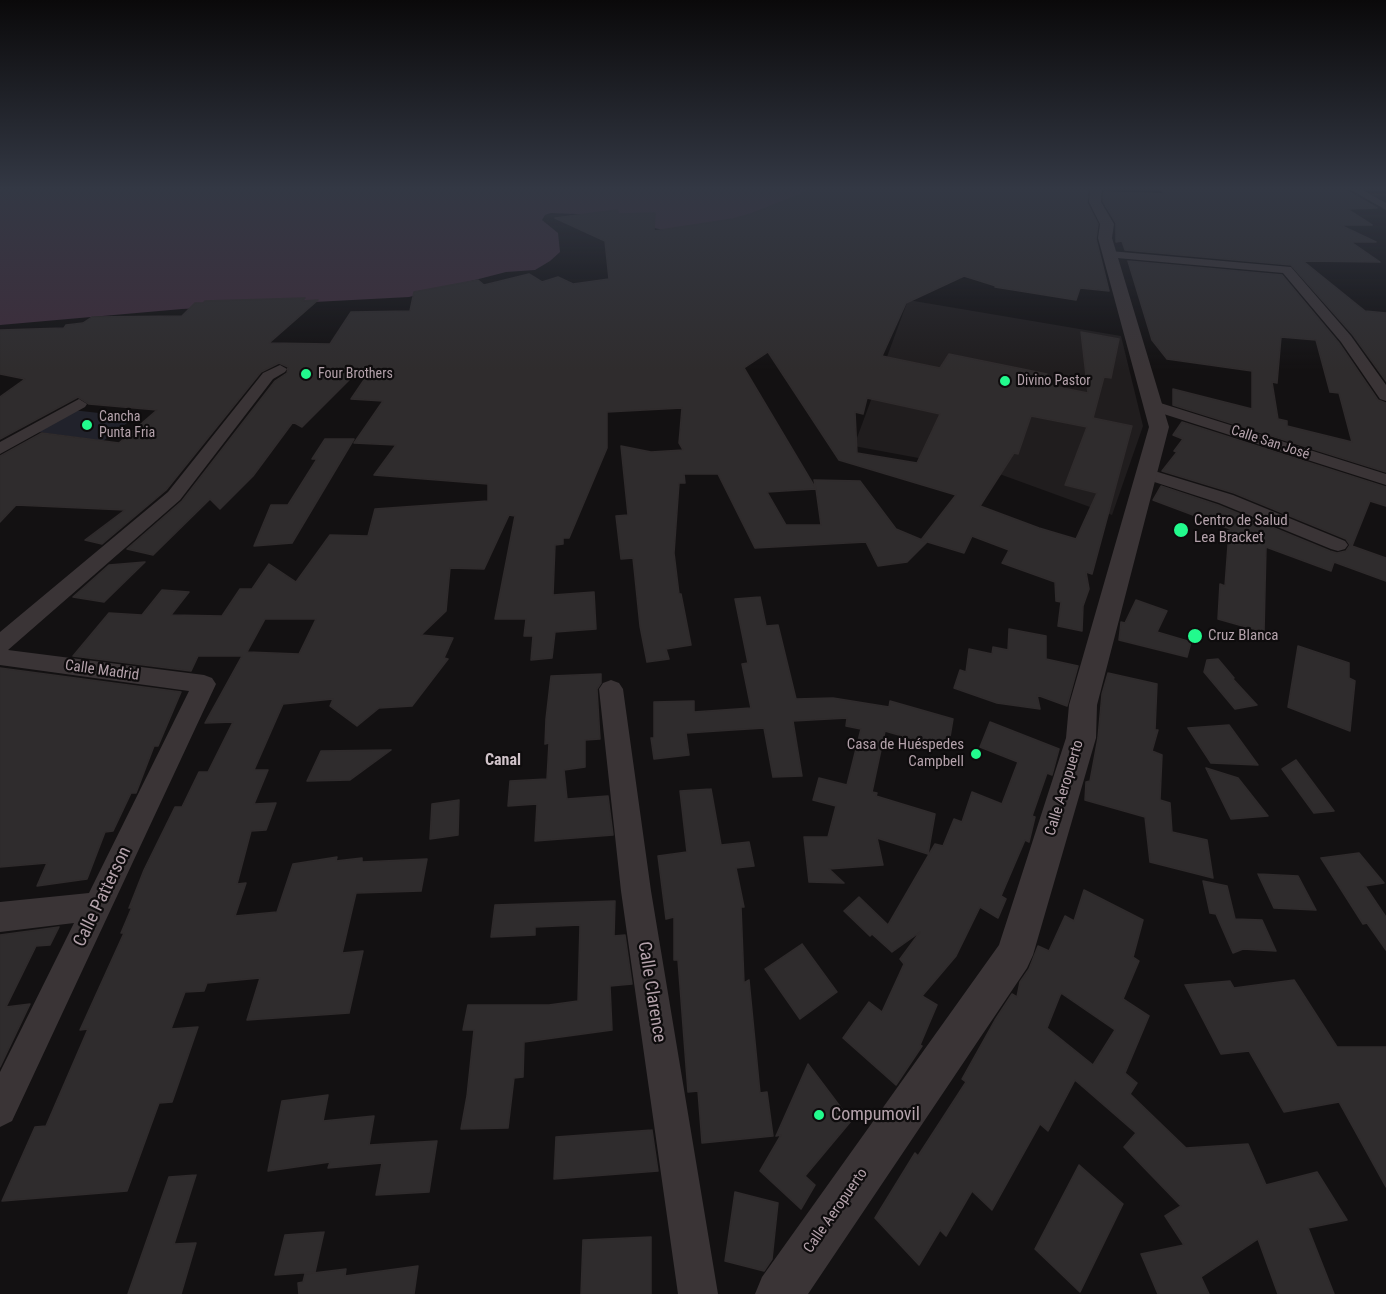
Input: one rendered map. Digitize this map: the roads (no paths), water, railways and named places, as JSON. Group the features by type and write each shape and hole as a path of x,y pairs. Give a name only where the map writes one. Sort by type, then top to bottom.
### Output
{"street":[{"name":"Calle Aeropuerto","path":"779,1294 1014,954 1081,738 1083,705 1159,427 1108,249"},
{"path":"1110,255 1287,270 1346,339 1386,396"},
{"path":"0,644 174,496 268,376 280,369"},
{"path":"0,449 79,404"},
{"name":"Calle San José","path":"1154,406 1386,480"},
{"path":"1148,474 1226,499 1338,544"},
{"name":"Calle Madrid","path":"0,657 204,684"},
{"name":"Calle Patterson","path":"0,1109 204,684"},
{"name":"Calle Clarence","path":"611,689 636,891 698,1294"},
{"path":"0,917 98,906"}],"place":[{"name":"Four Brothers","path":"306,374"},
{"name":"Divino Pastor","path":"1005,381"},
{"name":"Cancha Punta Fria","path":"87,425"},
{"name":"Centro de Salud Lea Bracket","path":"1181,530"},
{"name":"Cruz Blanca","path":"1195,636"},
{"name":"Casa de Huéspedes Campbell","path":"976,754"},
{"name":"Compumovil","path":"819,1115"}],"district":[{"name":"Canal","path":"503,761"}]}
